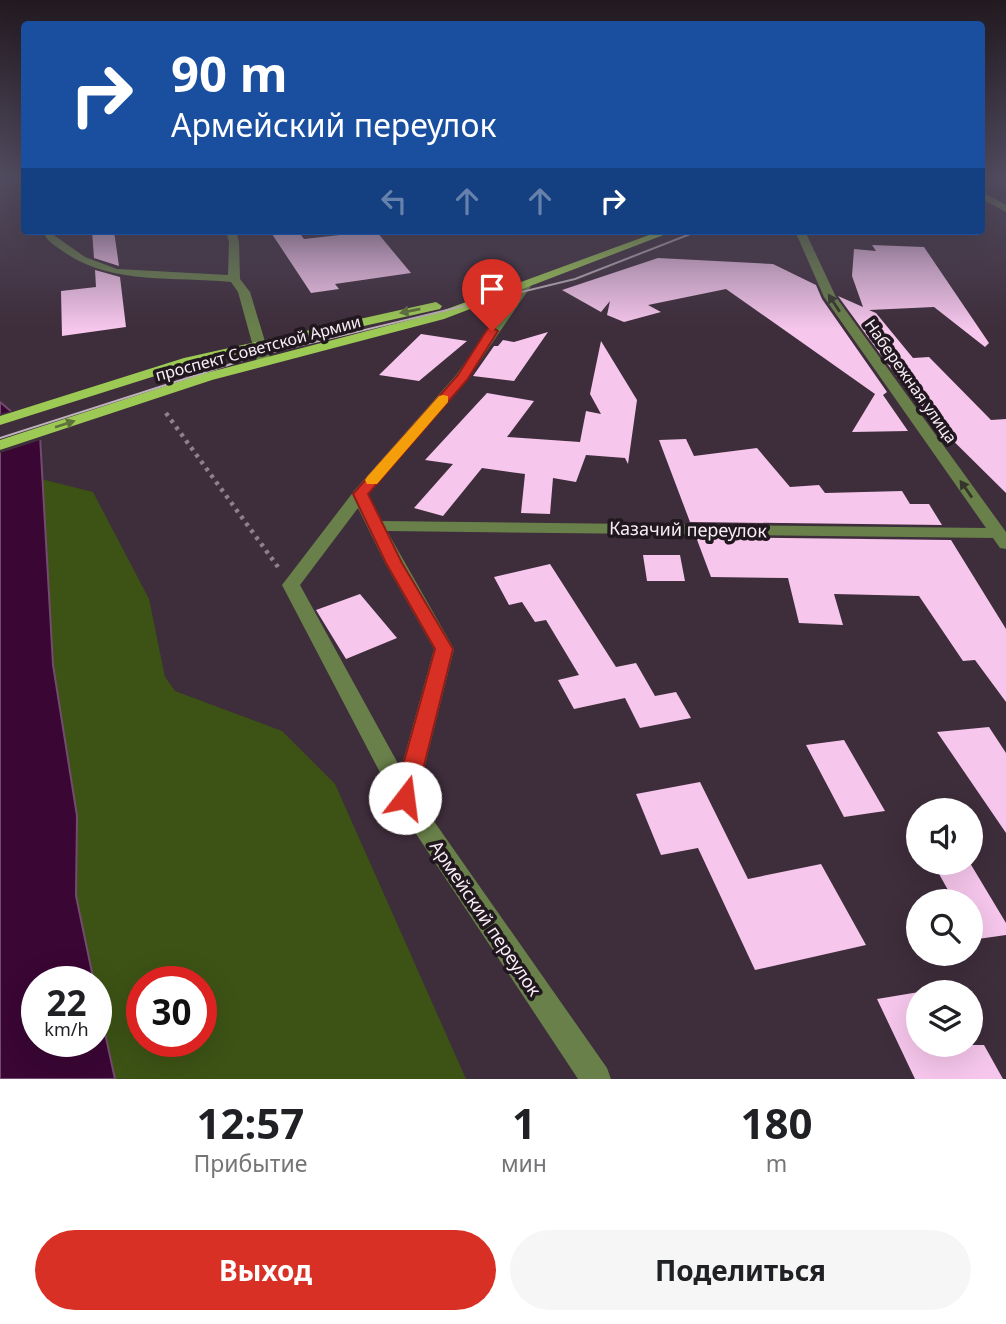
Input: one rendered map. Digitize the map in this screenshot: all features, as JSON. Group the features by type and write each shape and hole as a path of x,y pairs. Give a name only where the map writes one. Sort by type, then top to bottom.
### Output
{"main road":[{"name":"проспект Советской Армии","path":"0,445 207,377 440,316 659,235"},
{"name":"проспект Советской Армии","path":"0,421 190,361 525,286"}],"street":[{"path":"49,235 80,259 115,272 202,275 233,279"},
{"path":"232,235 233,279 244,292 264,361"},
{"name":"Набережная улица","path":"802,235 830,297 1002,538"},
{"path":"291,585 360,494 462,377 525,286"},
{"path":"360,494 394,563 444,649 405,798"},
{"name":"Казачий переулок","path":"378,526 1002,538"},
{"name":"Армейский переулок","path":"291,585 405,798 596,1079"}],"path":[{"path":"177,409 166,413 291,585"}],"green space":[{"path":"41,479 93,492 149,599 165,677 175,691 282,731 335,784 466,1079 115,1079 110,1057 112,966 91,966 76,896 77,816 53,665"}],"shaded area":[{"path":"0,402 40,436 53,665 77,816 76,896 91,966 21,966 21,1057 110,1057 115,1079 0,1079"}],"pier":[{"path":"15,410 42,433 44,439 0,453 0,414"}],"building":[{"path":"92,235 115,235 119,266 94,258"},
{"path":"273,235 301,235 304,239 379,235 411,273 335,284 339,289 311,293"},
{"path":"872,245 924,247 989,343 985,347 934,307 869,310 876,313 913,358 929,357 991,420 1006,419 1006,493 918,406 838,296 863,307 852,276 854,249 876,251"},
{"path":"658,258 773,264 816,285 822,299 887,392 883,395 908,431 852,432 875,394 726,289 648,305 661,312 624,322 607,315 610,301 601,312 562,290"},
{"path":"95,270 120,277 126,327 62,336 61,291 96,287"},
{"path":"548,332 514,381 473,376 494,346 498,346 503,340 514,342"},
{"path":"421,334 467,341 419,381 379,375"},
{"path":"601,341 637,400 628,464 625,458 586,455 576,482 553,478 550,514 521,513 525,474 482,468 443,516 414,508 453,464 425,460 487,393 534,401 507,437 580,442 586,411 601,414 590,394"},
{"path":"686,439 694,456 757,448 790,487 819,485 825,493 902,491 910,504 929,504 942,525 690,522 659,440"},
{"path":"696,537 951,540 1006,629 1006,702 975,660 963,661 919,596 834,594 843,625 799,623 788,578 711,577"},
{"path":"643,555 680,555 685,581 647,581"},
{"path":"550,564 616,667 636,663 655,696 676,692 691,718 640,728 625,698 574,709 558,680 579,675 546,620 535,622 522,602 509,605 494,577"},
{"path":"360,594 397,638 346,659 316,610"},
{"path":"989,727 1006,753 1006,833 983,798 937,732"},
{"path":"844,740 885,811 844,817 806,745"},
{"path":"700,782 748,879 821,864 866,945 755,970 698,848 661,855 636,794"},
{"path":"940,875 977,875 1006,923 1006,935 983,938 983,889 947,889"},
{"path":"906,994 906,1057 983,1057 984,1045 1003,1079 915,1079 877,999"}],"tram line":[{"path":"0,438 253,357 575,279 688,235"}],"slow traffic":[{"path":"372,480 443,399"}],"route":[{"path":"405,798 444,649 394,563 360,494 462,377 492,331"}]}
